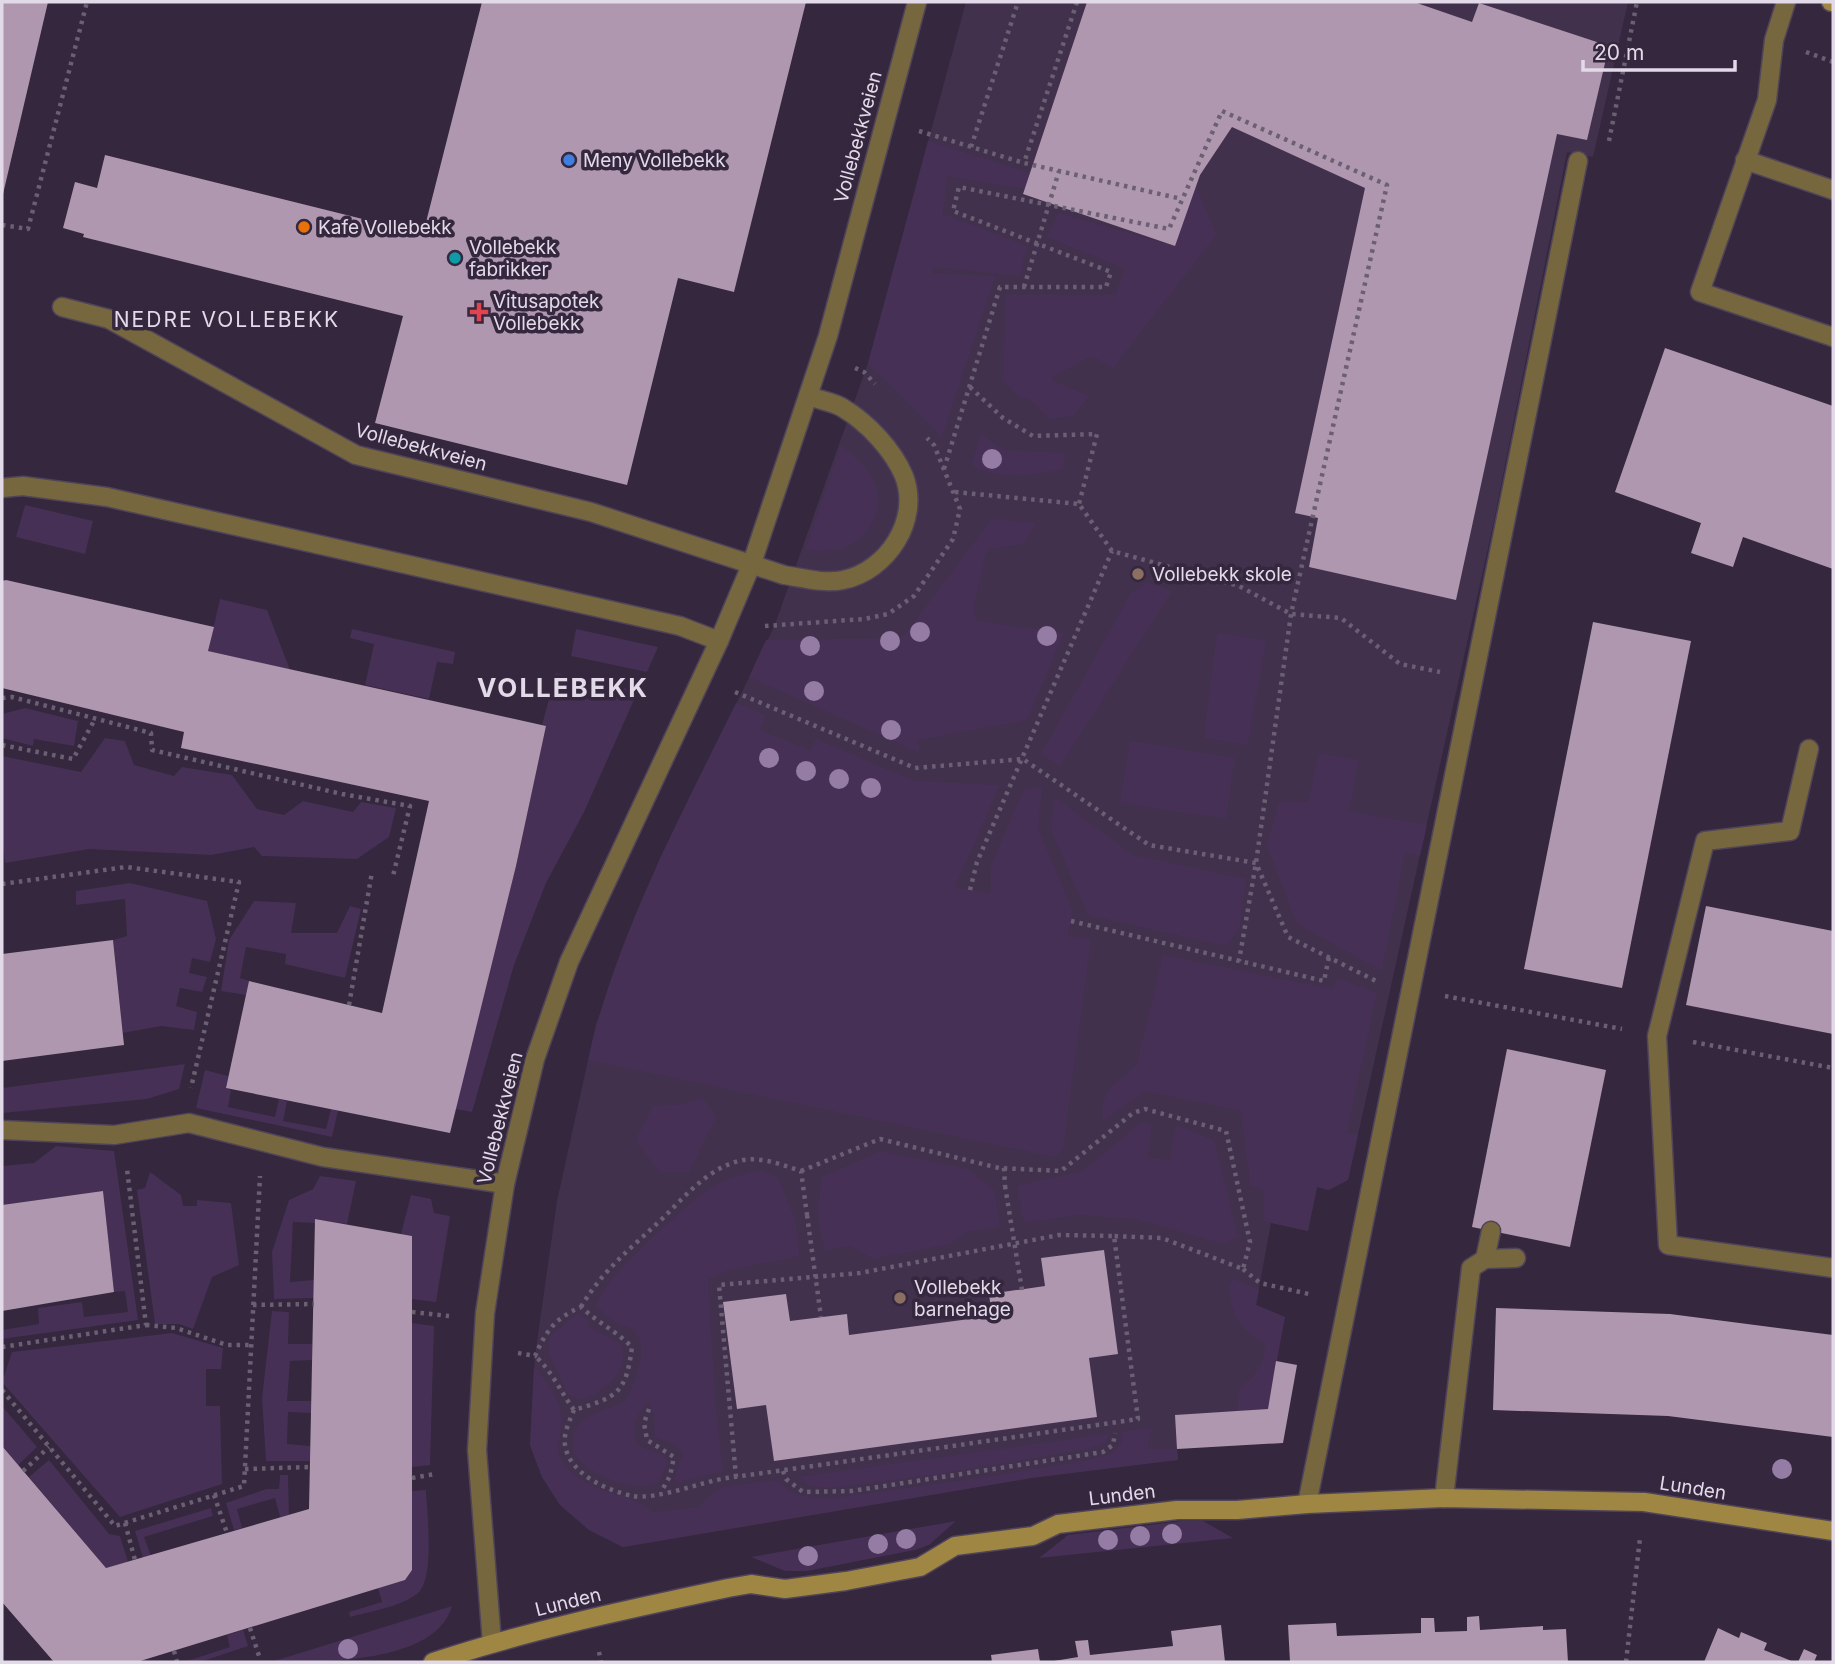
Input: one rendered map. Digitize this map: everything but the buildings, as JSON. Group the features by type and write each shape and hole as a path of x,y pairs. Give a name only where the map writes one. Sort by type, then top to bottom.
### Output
{"street":[{"name":"Vollebekkveien","path":"492,1643 477,1450 485,1313 505,1184 535,1059 569,962 719,641 752,563 828,335 917,2"},
{"path":"1786,2 1774,40 1767,100 1700,292 1833,337"},
{"path":"1745,160 1833,190"},
{"path":"1307,1504 1578,161"},
{"name":"Vollebekkveien","path":"62,307 109,319 356,455 591,512 752,563"},
{"path":"752,563 815,581 842,580 862,574 880,563 895,545 905,523 905,479 887,448 842,407 808,396"},
{"path":"2,488 23,486 107,496 680,626 719,641"},
{"path":"1809,749 1790,831 1705,841 1657,1036 1668,1245 1833,1268"},
{"path":"2,1130 123,1133 190,1124 323,1157 505,1184"},
{"path":"1485,1259 1491,1231"},
{"path":"1444,1498 1471,1268 1485,1259 1516,1258"},
{"name":"Lunden","path":"433,1662 492,1643 589,1618 751,1584 785,1589 920,1567 955,1546 1033,1536 1058,1524 1177,1510 1237,1510 1444,1498 1644,1502 1833,1531"}],"path":[{"path":"2,225 28,229 87,2"},
{"path":"971,147 1018,2"},
{"path":"1024,163 1077,2"},
{"path":"1619,88 1637,2"},
{"path":"944,470 1000,287 1106,286 1111,272 953,211 959,187 1169,229 1222,111 1387,185 1291,614 1256,863 1238,961"},
{"path":"919,131 1024,163 1182,199"},
{"path":"1024,287 1059,171"},
{"path":"970,387 1003,418 1033,436 1097,434 1079,504"},
{"path":"955,492 1079,504 1112,551 1239,586 1291,614 1341,618 1399,664 1474,679"},
{"path":"970,890 977,862 1112,551"},
{"path":"730,691 915,768 1023,759 1149,845 1256,863"},
{"path":"2,698 12,697 151,733 152,750 342,794 410,806 393,876"},
{"path":"2,745 73,759 95,719"},
{"path":"1256,863 1288,937 1387,986 1411,991"},
{"path":"2,884 126,867 239,882 190,1092"},
{"path":"349,1005 372,873"},
{"path":"1071,921 1324,981 1329,957"},
{"path":"535,1356 548,1328 565,1314 581,1307 594,1284 614,1261 664,1217 681,1197 725,1166 761,1159 801,1171 880,1139 1004,1168 1061,1171 1133,1113 1145,1109 1226,1131 1250,1242 1243,1269"},
{"path":"123,1133 146,1325"},
{"path":"2,1390 115,1526 244,1486 262,1142"},
{"path":"1004,1168 1021,1290"},
{"path":"801,1171 821,1317"},
{"path":"736,1477 719,1285 860,1273 1059,1235 1114,1236 1162,1238 1243,1269 1260,1283 1320,1296"},
{"path":"574,1409 564,1443 568,1456 578,1470 597,1483 635,1496 736,1477 1138,1419 1114,1236"},
{"path":"253,1305 314,1304"},
{"path":"574,1409 618,1392 628,1377 632,1347 616,1331 594,1320 581,1307"},
{"path":"412,1312 449,1316"},
{"path":"2,1347 146,1325 176,1328 227,1345 251,1345"},
{"path":"517,1353 535,1356 550,1369 558,1390 574,1409"},
{"path":"649,1409 644,1423 647,1440 674,1457 661,1492"},
{"path":"783,1471 786,1479 803,1492 852,1491 1103,1452 1113,1445 1115,1433"},
{"path":"23,1471 48,1447"},
{"path":"244,1469 311,1467"},
{"path":"412,1478 435,1474"},
{"path":"214,1495 227,1533"},
{"path":"125,1524 135,1560"},
{"path":"1626,1662 1640,1537"},
{"path":"250,1628 260,1659"},
{"path":"174,1651 177,1662"}],"shaded area":[{"name":"Vollebekk skole","path":"966,2 1628,2 1593,157 1567,152 1494,521 1348,1180 1329,1190 1317,1187 1308,1231 1271,1223 1256,1305 1285,1317 1276,1361 1297,1365 1283,1443 1177,1449 1178,1460 1090,1468 623,1547 589,1530 560,1505 542,1477 530,1445 535,1356 557,1201 596,1024 659,860 774,627 868,363"},
{"path":"928,141 1049,179 1046,193 947,176 943,214 1027,246 1020,276 933,267 932,273 995,276 942,437 868,363"},
{"path":"1196,186 1216,235 1113,368 1094,357 1052,377 1053,381 1090,396 1074,415 1050,419 1027,397 1022,400 1003,380 1006,295 1115,295 1125,269 1047,237 1059,213 1175,246"},
{"path":"981,434 1004,450 1066,453 1063,469 1016,476 982,470 971,465"},
{"path":"841,446 863,465 875,482 878,492 876,514 866,533 848,546 832,550 805,550"},
{"path":"25,505 93,521 85,554 16,537"},
{"path":"992,519 1036,523 1025,543 987,550 973,610 977,621 1064,633 1027,720 918,740 920,753 749,677 766,640 902,638"},
{"path":"1147,582 1172,591 1060,766 1041,754 1131,593"},
{"path":"220,599 267,610 290,670 208,651"},
{"path":"352,629 455,652 453,664 437,662 429,699 365,685 374,644 350,638"},
{"path":"576,629 658,647 647,672 571,656"},
{"path":"1217,633 1266,640 1248,745 1204,738"},
{"path":"556,673 638,691 584,812 546,883 514,965 472,1112 455,1109 516,866 546,726 542,725"},
{"path":"736,703 765,715 760,730 810,751 816,739 914,781 1000,785 955,887 991,894 991,866 1024,789 1042,788 1038,828 1073,912 1068,935 1091,940 1063,1150 1054,1157 588,1060 600,1014 632,923 672,833"},
{"path":"25,708 78,721 74,746 34,739 33,746 2,738 2,714"},
{"path":"105,738 125,741 134,765 174,776 182,767 232,775 257,809 284,815 303,801 353,812 361,802 396,808 389,837 357,859 262,856 254,847 211,855 89,849 5,863 2,837 2,756 81,772"},
{"path":"1130,741 1235,758 1226,819 1120,803"},
{"path":"1319,753 1359,761 1349,811 1427,825 1420,856 1405,853 1382,971 1297,924 1267,846 1279,802 1308,802"},
{"path":"1055,797 1133,855 1246,879 1239,930 1225,946 1088,915 1051,830"},
{"path":"130,883 207,901 216,939 210,962 192,958 189,973 207,977 202,992 180,988 176,1006 197,1012 194,1030 161,1026 123,1033 113,940 127,936 125,899 76,905 76,891"},
{"path":"254,901 296,903 291,933 337,933 350,906 361,909 345,978 285,964 286,954 246,947 240,978 249,981 246,995 221,991 229,940"},
{"path":"1163,955 1333,989 1338,979 1377,993 1347,1132 1358,1135 1348,1180 1329,1190 1317,1187 1308,1231 1263,1221 1264,1191 1250,1185 1241,1111 1145,1091 1102,1122 1103,1101 1112,1086 1137,1064"},
{"path":"185,1064 179,1089 147,1099 2,1113 2,1088"},
{"path":"205,1070 228,1076 226,1088 231,1090 228,1107 275,1117 279,1099 287,1101 283,1121 326,1129 331,1109 338,1111 332,1137 196,1108"},
{"path":"703,1098 716,1117 689,1172 659,1172 636,1139 653,1106 683,1104"},
{"path":"1142,1122 1152,1124 1148,1158 1170,1160 1176,1125 1214,1140 1238,1237 1223,1244 1136,1219 1076,1215 1024,1223 1017,1186 1083,1171"},
{"path":"56,1146 114,1151 138,1320 2,1339 2,1330 39,1324 38,1308 82,1302 84,1317 128,1312 125,1291 114,1292 103,1191 2,1205 2,1166 34,1163"},
{"path":"881,1151 968,1169 994,1190 1000,1227 966,1232 950,1244 873,1259 851,1246 825,1251 817,1214 822,1177"},
{"path":"761,1170 778,1178 795,1219 800,1256 729,1270 708,1279 716,1410 723,1471 679,1482 674,1479 683,1453 676,1445 655,1437 654,1413 648,1402 640,1412 635,1434 638,1446 663,1455 668,1462 658,1483 648,1486 624,1484 590,1469 574,1454 575,1432 586,1419 625,1402 637,1374 641,1353 637,1335 630,1328 613,1321 597,1306 601,1295 646,1244 700,1196 729,1179"},
{"path":"150,1172 181,1195 183,1206 197,1206 197,1200 231,1203 239,1265 212,1277 193,1329 179,1324 155,1324 137,1190 145,1188"},
{"path":"320,1176 356,1181 347,1224 315,1219 315,1223 293,1222 290,1282 314,1280 314,1298 274,1299 272,1252 289,1200 313,1189"},
{"path":"411,1195 431,1199 434,1213 450,1216 436,1302 412,1299 412,1236 401,1234"},
{"path":"1233,1279 1259,1290 1256,1305 1285,1317 1268,1409 1237,1411 1240,1387 1258,1369 1265,1344 1242,1326 1234,1312 1229,1284"},
{"path":"272,1311 289,1312 288,1344 312,1344 312,1360 290,1361 287,1401 311,1401 311,1413 288,1412 287,1444 310,1446 312,1461 266,1461 262,1398"},
{"path":"578,1314 587,1319 589,1327 618,1342 623,1351 620,1369 614,1378 598,1392 581,1400 568,1394 548,1352 551,1335"},
{"path":"412,1323 434,1326 430,1465 412,1467"},
{"path":"172,1333 223,1348 221,1369 206,1369 206,1406 220,1406 222,1484 120,1517 2,1382 12,1352"},
{"path":"534,1366 559,1406 562,1422 558,1445 566,1467 594,1487 636,1501 653,1513 699,1507 713,1492 725,1487 778,1480 793,1493 825,1499 981,1478 1088,1460 1111,1454 1122,1442 1121,1432 1152,1428 1147,1449 1177,1449 1178,1460 1032,1478 623,1547 589,1530 560,1505 542,1477 530,1445"},
{"path":"2,1406 37,1447 18,1465 2,1446"},
{"path":"1108,1434 1106,1442 1088,1449 933,1475 830,1488 809,1486 799,1477"},
{"path":"49,1460 109,1534 120,1536 128,1562 106,1568 29,1477"},
{"path":"280,1475 288,1475 289,1515 280,1517 275,1498 237,1509 242,1528 234,1530 226,1503 266,1489 279,1489"},
{"path":"426,1490 429,1544 427,1574 423,1585 418,1593 403,1602 350,1617 349,1612 382,1602 378,1588 412,1570 411,1491"},
{"path":"211,1508 213,1516 144,1537 151,1556 143,1558 135,1531"},
{"path":"956,1521 929,1545 915,1550 807,1571 785,1571 751,1557"},
{"path":"1182,1521 1203,1521 1233,1538 1039,1558 1068,1535"},
{"path":"452,1606 442,1625 424,1639 401,1649 346,1660 271,1662"},
{"path":"243,1630 248,1646 200,1662 184,1662 230,1647 227,1635"}],"place":[{"name":"Meny Vollebekk","path":"569,160"},
{"name":"Kafe Vollebekk","path":"304,227"},
{"name":"Vollebekk fabrikker","path":"455,258"},
{"name":"Vitusapotek Vollebekk","path":"479,312"},
{"name":"Vollebekk skole","path":"1138,574"},
{"name":"Vollebekk barnehage","path":"900,1298"}],"district":[{"name":"NEDRE VOLLEBEKK","path":"227,319"},
{"name":"VOLLEBEKK","path":"563,687"}]}
